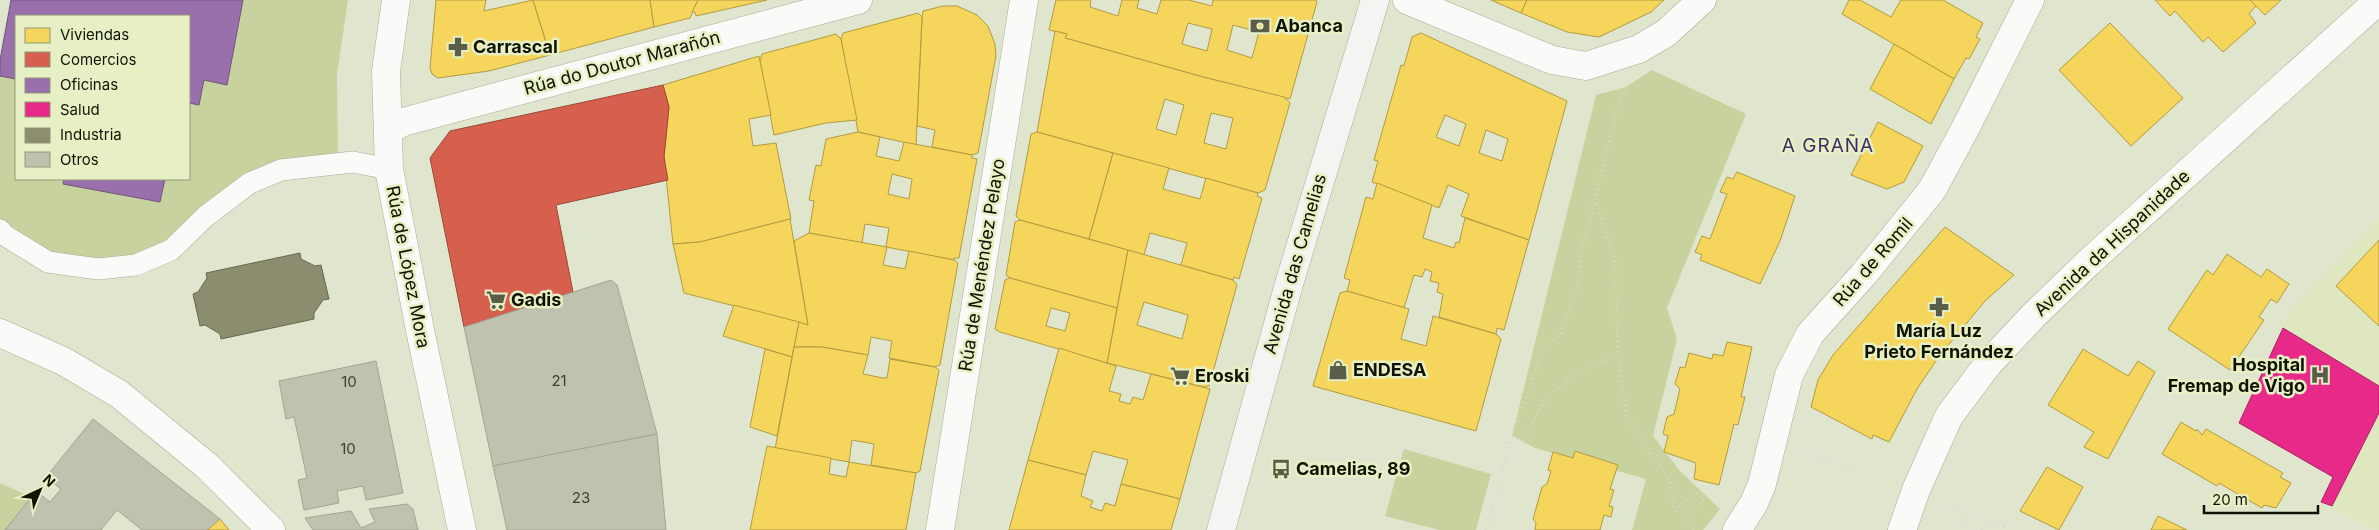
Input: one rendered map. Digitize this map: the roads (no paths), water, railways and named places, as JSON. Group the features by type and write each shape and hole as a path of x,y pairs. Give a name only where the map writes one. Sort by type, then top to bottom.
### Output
{"main road":[{"name":"Avenida das Camelias","path":"1221,530 1289,284 1375,0"}],"street":[{"name":"Rúa de López Mora","path":"396,0 386,71 389,169 420,330 462,530"},
{"name":"Rúa do Doutor Marañón","path":"388,131 403,122 858,0"},
{"name":"Rúa de Menéndez Pelayo","path":"940,530 1024,0"},
{"path":"1407,0 1552,60 1586,66 1639,49 1666,33 1702,0"},
{"name":"Rúa de Romil","path":"1737,530 1754,503 1762,484 1789,374 1810,334 1864,274 1932,190 2030,0"},
{"name":"Avenida da Hispanidade","path":"1902,530 1916,490 1950,416 1988,364 2034,315 2082,270 2379,0"},
{"path":"0,333 63,361 118,394 207,466 271,530"}],"lane":[{"path":"0,230 4,235 48,262 98,269 136,265 171,250 206,216 250,183 281,170 353,162 389,169"}],"place":[{"name":"Abanca","path":"1260,26"},
{"name":"Carrascal","path":"458,47"},
{"name":"Gadis","path":"496,300"},
{"name":"María Luz Prieto Fernández","path":"1939,307"},
{"name":"ENDESA","path":"1338,370"},
{"name":"Hospital Fremap de Vigo","path":"2320,375"},
{"name":"Eroski","path":"1180,376"},
{"name":"Camelias, 89","path":"1281,469"}],"district":[{"name":"A GRAÑA","path":"1828,145"}]}
